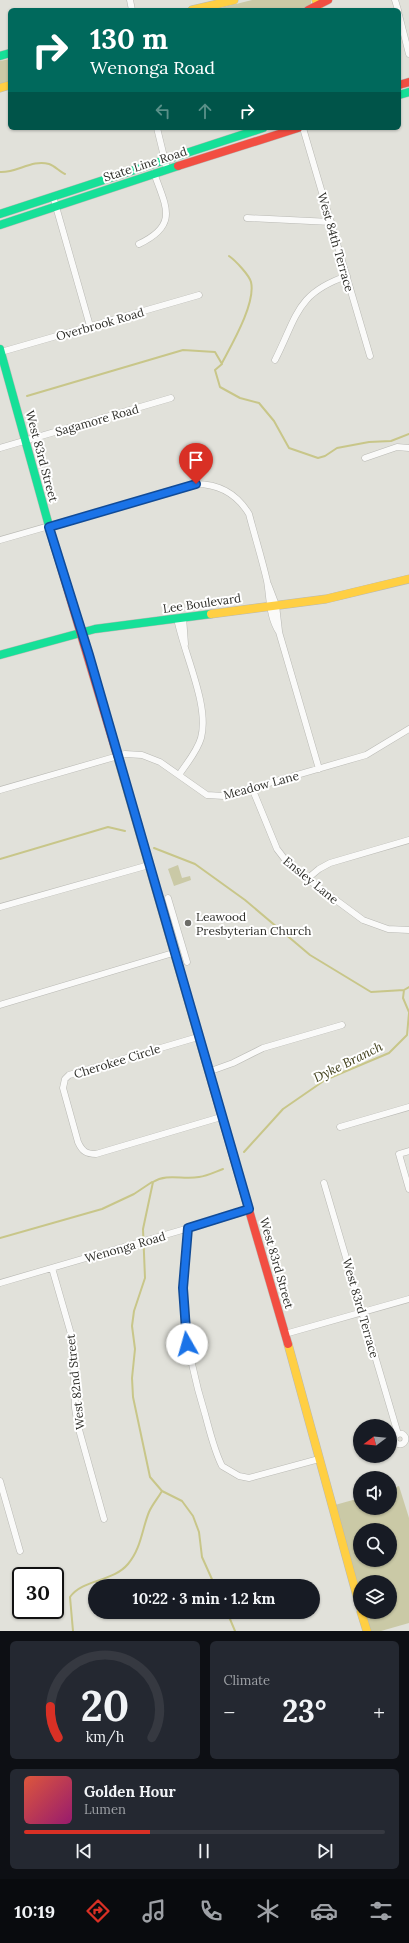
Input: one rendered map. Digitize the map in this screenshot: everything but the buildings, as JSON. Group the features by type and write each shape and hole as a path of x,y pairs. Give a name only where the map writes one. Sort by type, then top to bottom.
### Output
{"street":[{"path":"200,8 234,0"},
{"path":"317,5 328,0"},
{"path":"401,22 409,54"},
{"path":"158,130 167,169"},
{"name":"State Line Road","path":"0,214 165,158 256,130"},
{"name":"State Line Road","path":"0,225 154,173 292,130"},
{"name":"West 84th Terrace","path":"304,130 370,356"},
{"path":"139,244 159,232 166,217 164,202 154,173"},
{"path":"53,196 90,326"},
{"path":"247,218 331,222"},
{"path":"275,360 300,308 307,298 327,283 347,276"},
{"name":"Overbrook Road","path":"0,351 199,295"},
{"name":"West 83rd Street","path":"0,351 49,527 82,632 173,953 285,1334 353,1581"},
{"name":"Sagamore Road","path":"0,448 171,398"},
{"path":"365,458 393,448 404,446 409,448"},
{"path":"0,540 196,484 214,486 226,491 236,498 246,510 273,605 275,624 279,632 319,768"},
{"name":"Lee Boulevard","path":"0,655 82,632 355,593 409,579"},
{"path":"179,775 197,748 202,728 200,704 180,618"},
{"name":"Meadow Lane","path":"0,790 126,754 142,755 152,758 179,775 197,789 214,797 224,796 373,752 409,729"},
{"name":"Ensley Lane","path":"252,788 277,849 290,866 363,920 388,929 409,930"},
{"path":"307,879 319,869 330,863 409,840"},
{"path":"0,907 148,865"},
{"path":"168,898 187,962"},
{"path":"0,1005 173,953"},
{"path":"208,1072 233,1063 263,1048 342,1025"},
{"name":"Cherokee Circle","path":"198,1037 69,1075 65,1079 63,1088 78,1142 82,1150 88,1154 96,1154 221,1117"},
{"path":"340,1127 409,1107"},
{"path":"409,1151 399,1154 409,1189"},
{"name":"West 83rd Terrace","path":"324,1183 398,1434"},
{"name":"Wenonga Road","path":"0,1283 249,1209"},
{"path":"188,1228 183,1288 187,1344 199,1396 222,1466 239,1476 249,1478 320,1459"},
{"name":"West 82nd Street","path":"52,1268 71,1334 74,1362 75,1408 78,1426 104,1519"},
{"path":"285,1334 409,1299"},
{"path":"0,1481 20,1551"},
{"path":"363,1619 367,1631"}],"green space":[{"path":"252,0 311,0 311,4 305,8 220,8"},
{"path":"8,59 8,83 0,85 0,61"},
{"path":"178,865 182,878 190,876 191,880 174,886 168,869"},
{"path":"399,1486 409,1518 409,1623 381,1631 370,1631 367,1619 397,1619 397,1575 355,1575 335,1505 353,1500 353,1515 397,1515 397,1487"}],"waterway":[{"path":"0,172 6,172 37,163 43,163 49,164 65,174"},
{"path":"222,363 247,312 252,291 251,282 248,276 229,256"},
{"path":"27,396 183,350 215,352 222,364 215,370 220,387 240,398 259,403 274,421 289,448 318,458 325,456 337,448 369,442 391,441 409,434"},
{"path":"0,859 108,827 125,831"},
{"path":"154,848 195,864 245,900 310,955 371,992 404,990"},
{"name":"Dyke Branch","path":"409,987 404,990 403,998 409,1012"},
{"name":"Dyke Branch","path":"244,1152 283,1109 325,1080 389,1053 407,1035 409,1013"},
{"path":"212,1579 202,1557 199,1532 193,1516 182,1501 162,1491 150,1477 133,1397 132,1378 135,1349 132,1326 134,1311 145,1278 143,1229 153,1182 158,1179 169,1177 193,1178 208,1175 223,1169"},
{"path":"0,1238 102,1209 134,1194 152,1182"},
{"path":"73,1631 70,1597 82,1587 106,1578 122,1570 128,1564 139,1545 149,1512 162,1491"},
{"path":"230,1619 235,1631"}],"traffic: fast":[{"path":"0,56 8,54"},
{"path":"401,94 409,92"},
{"path":"0,214 257,130"},
{"path":"0,225 178,166"},
{"path":"0,349 54,544"},
{"path":"0,655 95,629 211,614"}],"traffic: slow":[{"path":"200,8 234,0"},
{"path":"316,0 318,8"},
{"path":"0,88 8,86"},
{"path":"211,614 326,599 409,579"},
{"path":"117,755 212,1083"},
{"path":"288,1344 353,1581"},
{"path":"363,1619 367,1631"}],"traffic: jam":[{"path":"312,8 328,0"},
{"path":"401,84 409,82"},
{"path":"178,166 292,130"},
{"path":"54,544 117,755"},
{"path":"212,1083 288,1344"}],"place":[{"name":"Leawood Presbyterian Church","path":"188,923"}],"route":[{"path":"187,1344 183,1270 188,1228 237,1214 249,1209 217,1106 89,655 49,527 196,484"}]}
